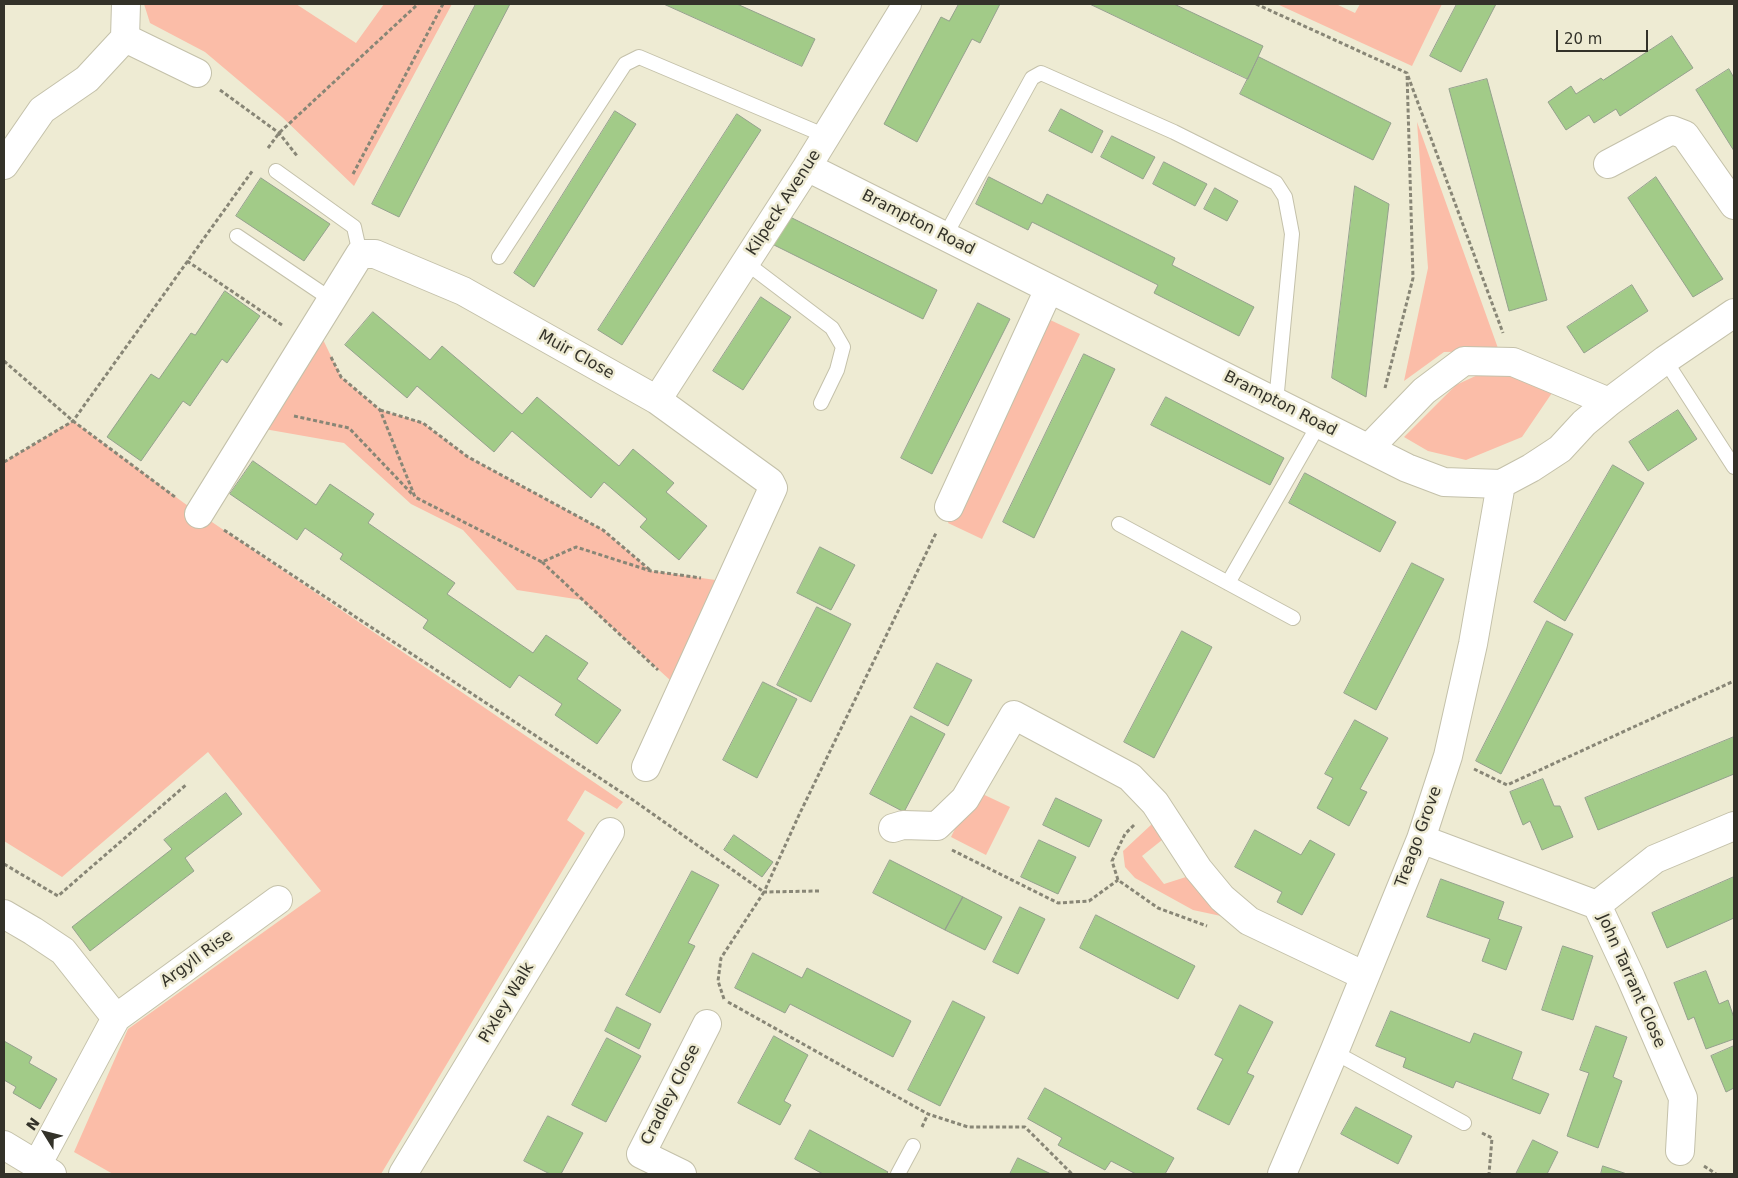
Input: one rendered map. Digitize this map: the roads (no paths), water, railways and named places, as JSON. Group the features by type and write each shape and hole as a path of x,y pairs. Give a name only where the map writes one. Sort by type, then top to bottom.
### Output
{"street":[{"path":"4,166 42,110 87,79 125,38 126,4"},
{"name":"Kilpeck Avenue","path":"657,400 807,167 907,4"},
{"path":"125,38 197,73"},
{"path":"1608,164 1672,130 1685,135 1734,206"},
{"name":"Brampton Road","path":"807,167 1407,468 1444,482 1501,484"},
{"path":"200,514 360,254"},
{"name":"Muir Close","path":"360,254 374,254 463,291 657,400 770,482 773,488 646,767"},
{"path":"949,508 1049,289"},
{"path":"1501,484 1531,468 1560,449 1584,423 1609,402 1664,360 1734,313"},
{"path":"1369,448 1424,391 1464,361 1514,362 1609,402"},
{"name":"Treago Grove","path":"1282,1174 1421,839 1448,756 1473,644 1501,484"},
{"path":"893,828 903,825 937,826 965,799 1014,715 1130,776 1155,803 1198,870 1222,898 1249,921 1365,976"},
{"path":"1597,905 1655,859 1734,826"},
{"name":"Pixley Walk","path":"404,1174 610,832"},
{"name":"John Tarrant Close","path":"1421,839 1597,905 1683,1098 1680,1151"},
{"name":"Argyll Rise","path":"45,1169 116,1018 278,900"},
{"path":"4,914 63,952 116,1018"},
{"name":"Cradley Close","path":"682,1174 641,1154 707,1024"},
{"path":"4,1145 45,1169"}],"lane":[{"path":"499,257 626,64 639,57 826,136"},
{"path":"945,236 1032,78 1041,73 1174,132 1276,183 1285,197 1292,234 1276,402"},
{"path":"276,171 354,227 360,254"},
{"path":"237,236 332,300"},
{"path":"746,262 832,328 843,347 837,370 820,403"},
{"path":"1664,360 1734,468"},
{"path":"1228,583 1319,424"},
{"path":"1120,524 1293,618"},
{"path":"1334,1052 1464,1123"},
{"path":"898,1174 913,1146"}]}
